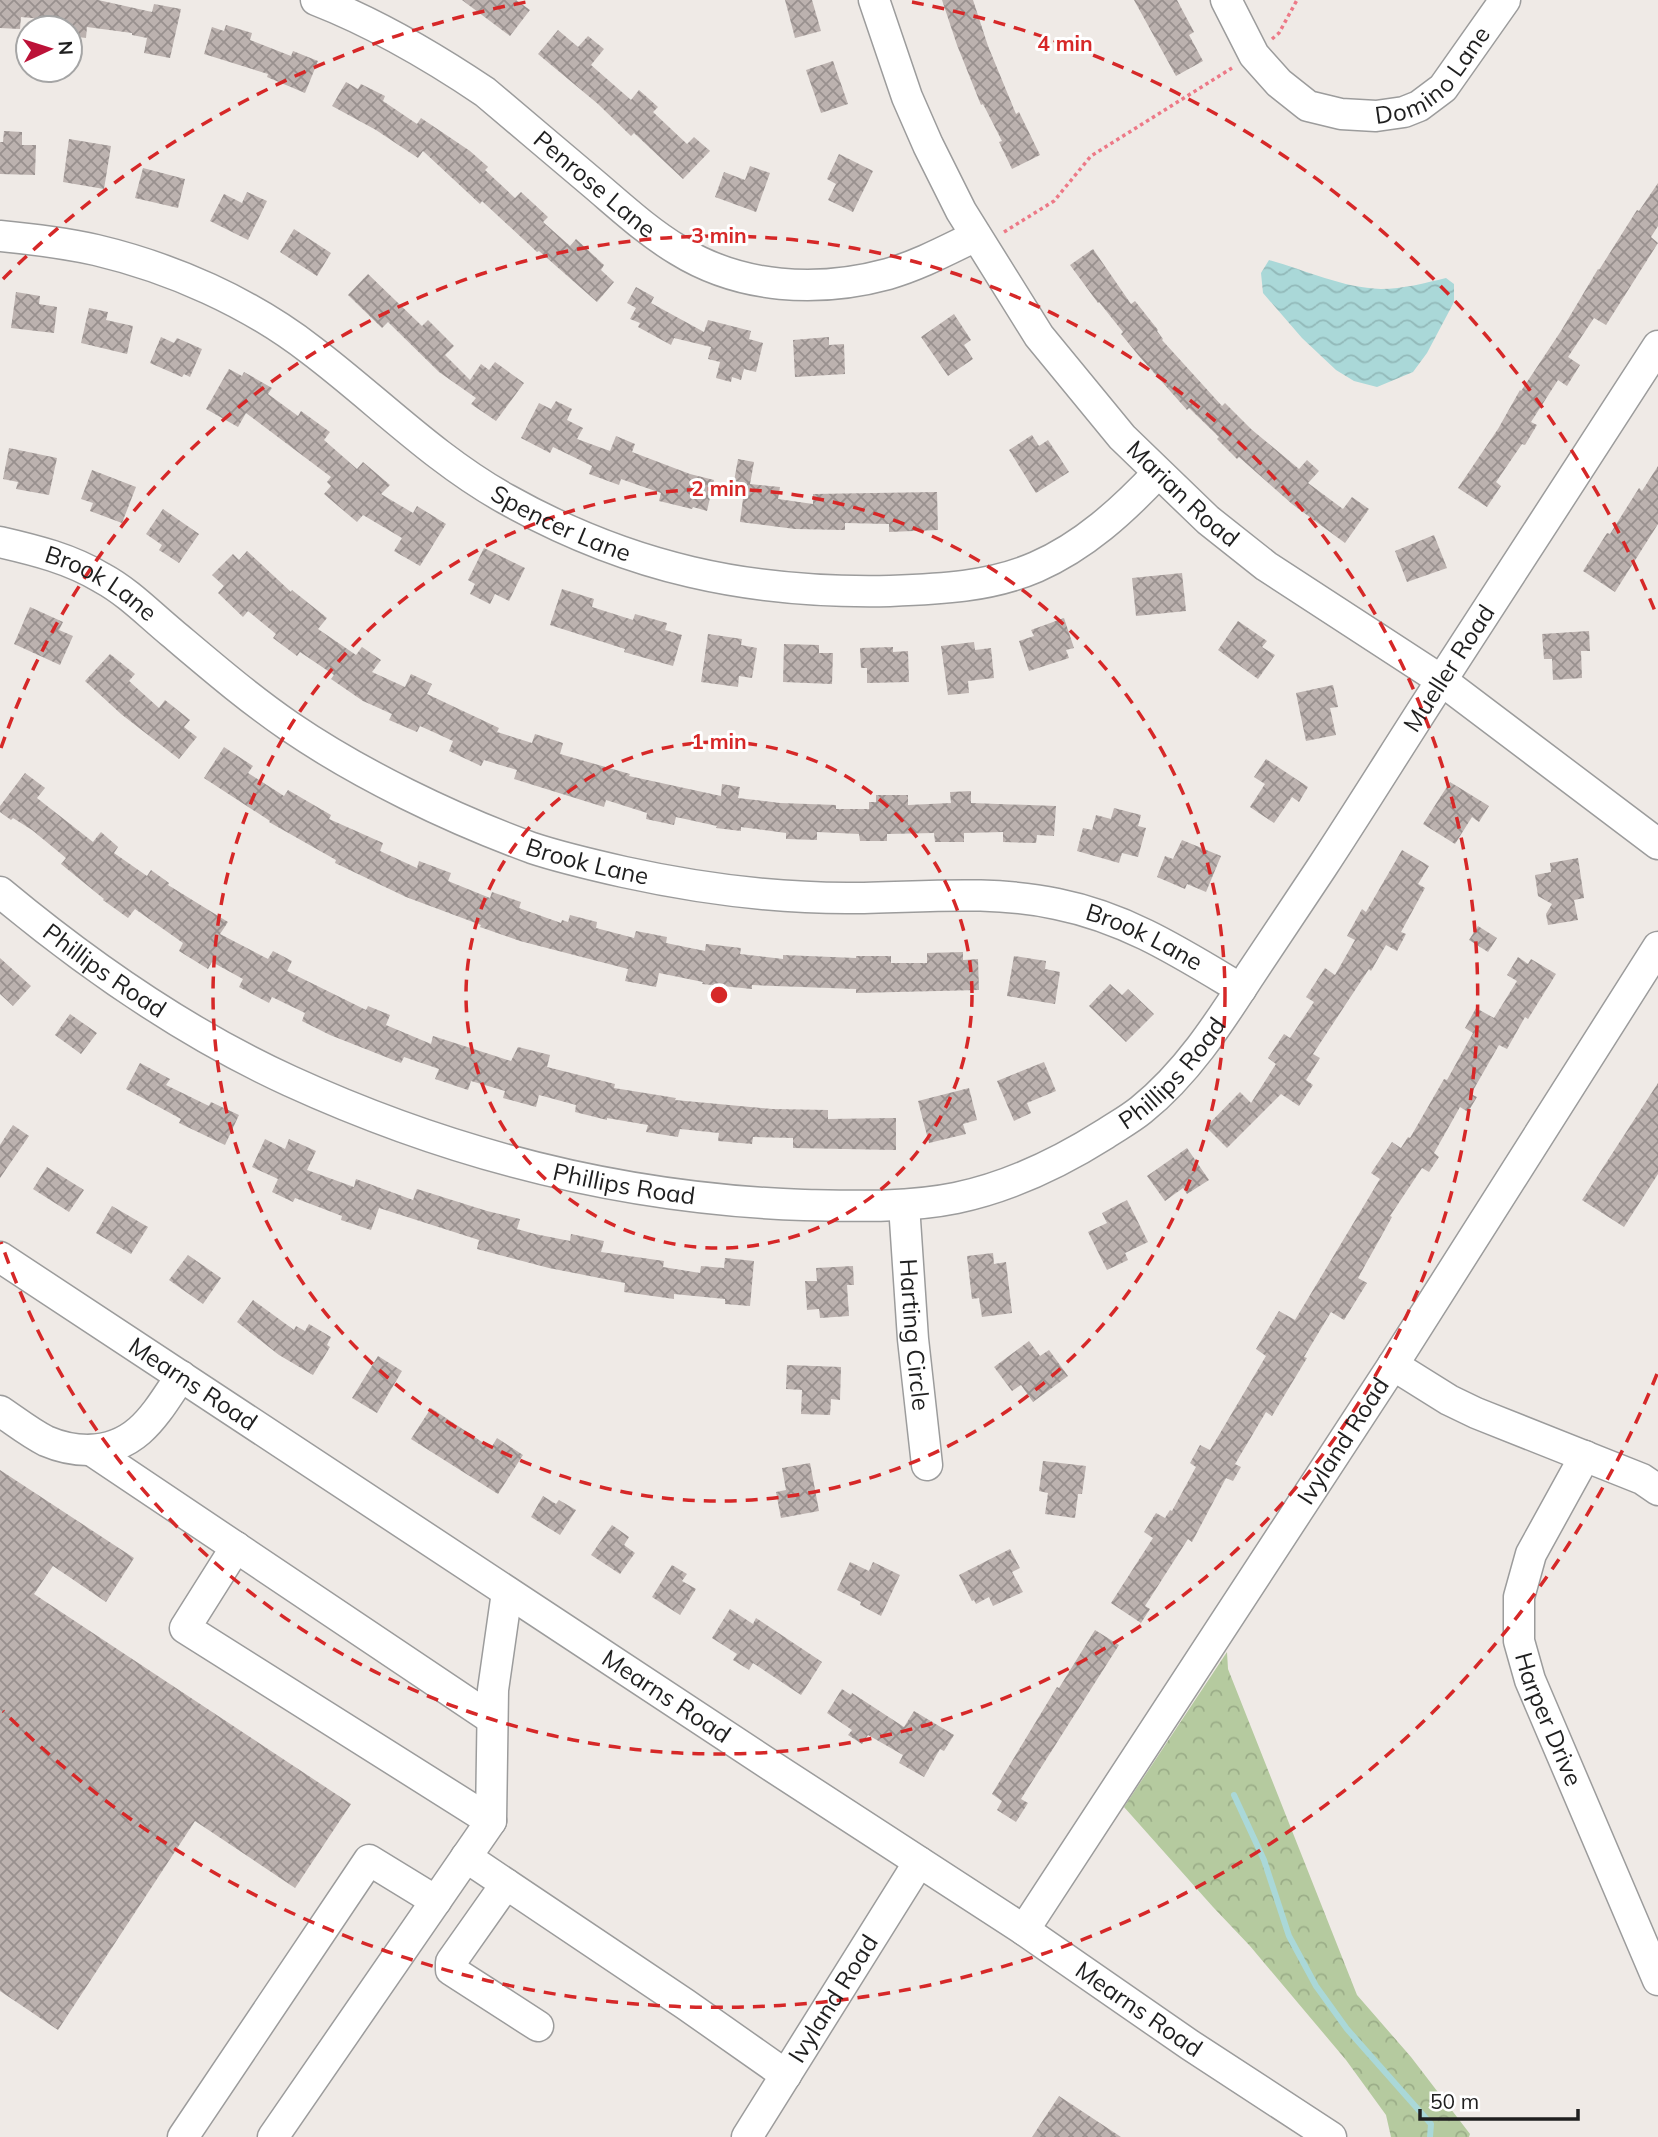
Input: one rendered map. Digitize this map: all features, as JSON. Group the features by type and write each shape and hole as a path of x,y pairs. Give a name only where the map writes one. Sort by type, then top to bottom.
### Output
{"street":[{"name":"Penrose Lane","path":"316,0 372,25 485,92 649,231 714,268 776,284 811,286 845,283 889,274 979,241"},
{"name":"Marian Road","path":"874,0 889,48 928,145 979,241 1039,336 1122,437 1208,520 1266,566 1441,680 1658,844"},
{"name":"Domino Lane","path":"1226,0 1254,55 1279,83 1308,106 1341,114 1376,117 1419,106 1443,88 1505,0"},
{"name":"Spencer Lane","path":"0,236 95,250 192,282 274,324 310,349 436,452 503,498 547,522 616,551 710,578 766,586 859,592 959,587 998,580 1035,567 1091,536 1158,473"},
{"name":"Mueller Road","path":"1241,989 1658,346"},
{"name":"Brook Lane","path":"0,542 42,552 101,577 124,592 229,682 290,727 345,761 440,810 532,848 682,885 728,891 825,898 963,894 1055,903 1090,912 1161,941 1241,989"},
{"name":"Phillips Road","path":"0,892 123,987 176,1019 287,1080 425,1136 560,1174 707,1198 779,1204 904,1205 953,1199 992,1189 1044,1168 1092,1142 1140,1111 1167,1086 1204,1044 1241,989"},
{"name":"Ivyland Road","path":"1024,1930 1392,1365 1658,947"},
{"name":"Harting Circle","path":"904,1205 913,1339 927,1465"},
{"name":"Mearns Road","path":"0,1257 1024,1930 1331,2137"},
{"path":"1392,1365 1449,1400 1642,1479 1658,1490"},
{"path":"0,1411 45,1441 71,1450 106,1449 133,1437 154,1416 181,1376"},
{"path":"91,1450 492,1719"},
{"name":"Harper Drive","path":"1585,1456 1531,1555 1519,1597 1518,1641 1530,1680 1658,1980"},
{"path":"236,1547 186,1628 491,1821"},
{"path":"273,2137 491,1821 493,1690 508,1591"},
{"path":"466,1857 786,2075"},
{"path":"183,2137 369,1860 436,1901"},
{"name":"Ivyland Road","path":"747,2137 919,1861"},
{"path":"506,1884 451,1962 451,1970 538,2026"}],"path":[{"path":"979,241 1054,201 1091,156 1254,55 1279,33 1297,0"}],"green space":[{"path":"1227,1652 1228,1669 1357,1995 1411,2057 1470,2134 1469,2137 1391,2137 1386,2115 1346,2060 1250,1946 1124,1807"}],"water":[{"path":"1269,260 1338,282 1367,288 1397,288 1446,278 1454,284 1454,302 1427,353 1413,372 1377,387 1354,381 1336,370 1302,338 1263,293 1261,273"}],"building":[{"path":"0,0 98,0 152,12 154,4 181,9 170,58 144,53 147,38 132,33 87,27 84,38 84,14 14,14 14,29 0,28"},
{"path":"462,0 516,0 530,10 510,36"},
{"path":"785,0 812,0 821,31 795,38"},
{"path":"942,0 973,0 988,46 1016,114 1019,112 1040,155 1012,169 999,142 1002,141 983,104 981,105"},
{"path":"1134,0 1177,0 1194,32 1189,35 1203,61 1176,76"},
{"path":"226,25 252,33 250,40 291,56 293,51 318,61 305,93 267,77 268,74 204,54 212,27 224,31"},
{"path":"558,30 578,47 588,36 604,49 591,65 631,100 639,90 658,107 653,112 687,144 694,137 710,151 683,179 634,133 631,136 598,104 538,54"},
{"path":"833,61 848,104 821,113 806,70"},
{"path":"346,82 358,89 361,84 385,96 383,101 417,124 421,118 470,151 488,167 485,170 515,198 521,192 548,217 543,222 570,246 576,239 604,265 601,270 614,282 597,302 482,201 480,204 423,151 418,158 376,130 332,106"},
{"path":"4,131 22,132 22,145 36,145 35,175 0,174 0,142 3,142"},
{"path":"69,139 111,146 104,189 63,182"},
{"path":"839,154 873,171 853,212 828,200 836,184 827,179"},
{"path":"750,166 770,173 756,212 715,197 724,172 745,180"},
{"path":"143,168 185,179 178,208 135,198"},
{"path":"1658,183 1658,226 1651,237 1658,243 1606,325 1594,318 1568,357 1580,365 1567,386 1558,380 1531,422 1537,425 1525,445 1522,444 1496,482 1501,486 1487,507 1458,488 1561,331 1598,269"},
{"path":"247,192 267,201 248,240 210,221 224,194 242,203"},
{"path":"294,229 331,253 317,276 280,252"},
{"path":"1093,249 1131,304 1135,301 1158,330 1162,340 1222,406 1225,403 1299,469 1307,460 1319,471 1308,483 1343,509 1352,497 1369,509 1345,543 1292,504 1239,457 1237,459 1217,439 1219,437 1189,408 1187,410 1139,356 1070,265"},
{"path":"368,274 422,326 428,320 454,346 445,355 470,380 481,364 489,370 495,362 524,383 496,421 471,404 476,398 439,372 388,322 382,328 348,295"},
{"path":"636,287 654,297 651,303 704,332 708,320 751,331 749,339 763,343 756,372 744,369 741,380 732,377 731,382 716,378 720,362 708,359 711,347 674,338 671,345 638,327 640,323 630,319 636,308 627,303"},
{"path":"16,292 40,296 39,304 57,307 54,333 11,328"},
{"path":"89,308 108,312 106,320 133,326 127,354 81,343"},
{"path":"954,314 971,340 964,345 973,359 948,376 921,337"},
{"path":"161,337 174,343 177,338 202,349 190,377 184,374 182,377 150,363"},
{"path":"829,337 829,345 844,344 845,374 795,377 793,340"},
{"path":"229,369 242,376 244,372 272,388 268,394 298,416 301,411 330,432 324,440 357,469 363,462 390,485 381,494 413,513 417,506 446,524 420,566 394,551 402,538 363,515 357,522 324,494 331,486 327,482 331,477 246,413 238,427 206,409"},
{"path":"556,401 572,409 567,420 583,428 577,439 610,451 616,436 635,444 632,452 714,480 707,511 659,501 661,493 621,479 619,485 589,474 592,466 553,447 550,453 521,438 539,403 551,409"},
{"path":"1032,435 1039,446 1048,440 1069,472 1036,493 1009,450"},
{"path":"9,448 57,458 49,495 16,489 18,482 3,479"},
{"path":"738,459 754,462 750,484 780,487 778,499 813,504 813,494 937,492 938,530 889,532 889,524 845,523 845,530 795,529 740,522 745,483 734,481"},
{"path":"1658,466 1658,524 1615,592 1583,571 1639,488 1642,491"},
{"path":"92,470 136,487 122,523 90,511 93,503 81,499"},
{"path":"163,509 199,534 179,563 159,550 162,545 146,534"},
{"path":"1434,535 1447,568 1407,582 1395,551"},
{"path":"484,548 525,568 509,601 495,594 490,604 470,594 475,584 468,580"},
{"path":"247,551 291,592 292,590 327,618 318,629 356,655 362,647 381,660 372,672 405,687 411,674 432,684 427,694 499,728 497,732 532,743 535,734 563,743 560,754 630,774 629,776 721,796 722,784 740,787 738,798 836,805 836,809 869,809 869,802 876,802 876,795 908,795 908,805 951,803 950,792 971,791 971,803 1056,806 1054,836 1037,835 1036,843 1003,842 1003,832 964,833 964,842 935,842 934,833 887,834 887,841 860,841 859,834 817,832 817,840 786,839 786,833 741,827 741,831 716,828 717,826 676,817 674,825 646,819 647,813 606,800 604,807 514,779 517,770 484,760 481,766 449,751 453,741 420,726 417,732 389,720 392,714 363,701 331,679 334,675 300,652 297,656 273,638 276,634 248,611 243,617 218,593 224,586 212,575 233,554 239,560"},
{"path":"1182,573 1186,611 1136,616 1132,578"},
{"path":"562,589 594,599 592,607 633,620 635,614 667,623 665,630 682,635 673,666 624,652 625,649 550,625"},
{"path":"30,607 63,622 59,630 73,636 60,665 14,644"},
{"path":"1064,618 1074,648 1066,650 1069,658 1029,671 1019,641 1034,636 1031,630"},
{"path":"1238,621 1267,641 1262,647 1275,655 1258,679 1218,650"},
{"path":"1589,631 1590,651 1581,651 1582,678 1553,680 1552,659 1544,659 1542,634"},
{"path":"708,634 742,639 741,645 757,648 752,678 739,676 738,687 701,682"},
{"path":"974,642 975,650 991,648 994,678 968,681 969,693 948,695 941,646"},
{"path":"784,644 819,645 819,653 833,653 832,684 783,682"},
{"path":"893,647 893,652 908,651 909,682 867,683 867,668 861,668 860,648"},
{"path":"110,654 135,674 129,681 159,708 165,700 190,720 184,727 197,737 179,759 121,714 85,681"},
{"path":"1333,685 1338,707 1330,708 1336,735 1306,741 1296,693"},
{"path":"224,747 253,766 248,773 284,796 288,790 331,815 329,819 383,843 380,851 417,868 419,861 451,873 448,881 490,898 492,892 521,902 519,908 561,923 562,920 568,922 570,915 597,922 596,928 634,938 636,931 667,937 666,943 705,951 706,944 741,948 740,954 783,959 783,955 856,958 891,956 891,963 927,963 927,953 963,952 963,960 978,959 979,990 856,993 856,989 752,985 752,989 702,984 703,982 659,973 656,987 625,981 628,969 520,941 480,927 481,925 406,897 335,863 336,860 269,822 204,778"},
{"path":"1266,759 1308,787 1299,802 1292,797 1274,823 1250,807 1265,784 1254,777"},
{"path":"25,773 45,788 37,798 93,842 101,832 118,847 114,853 147,876 151,870 169,883 168,885 228,922 220,934 268,959 273,951 292,961 287,971 366,1010 368,1006 390,1015 386,1025 431,1044 433,1036 511,1061 518,1047 550,1055 547,1067 615,1084 614,1088 676,1098 675,1100 772,1109 828,1110 828,1119 896,1118 896,1150 793,1148 793,1138 753,1137 752,1144 718,1141 719,1133 680,1129 678,1137 646,1132 648,1125 607,1120 575,1112 576,1105 539,1095 536,1107 503,1098 505,1091 471,1081 468,1090 435,1079 439,1069 404,1057 401,1063 330,1035 302,1021 305,1013 272,997 269,1003 239,987 243,979 212,962 208,969 179,951 183,943 135,909 128,918 61,864 66,858 32,830 0,812 0,806"},
{"path":"1450,782 1489,806 1479,822 1472,817 1455,844 1423,824"},
{"path":"1114,808 1141,815 1138,826 1146,828 1138,857 1122,853 1119,863 1077,851 1083,828 1092,830 1096,815 1111,819"},
{"path":"1182,840 1221,856 1206,892 1187,884 1185,889 1157,877 1165,856 1173,859"},
{"path":"1402,850 1429,866 1418,884 1425,888 1401,932 1406,934 1397,951 1386,945 1313,1054 1320,1058 1306,1080 1313,1085 1299,1106 1281,1094 1227,1148 1206,1127 1240,1092 1251,1103 1276,1064 1268,1058 1284,1034 1290,1038 1314,1002 1306,997 1325,968 1335,975 1355,940 1347,936 1362,909 1366,912"},
{"path":"1578,858 1584,898 1574,900 1578,920 1548,925 1546,914 1552,904 1538,896 1535,875 1551,872 1550,863"},
{"path":"1478,926 1497,938 1488,952 1469,940"},
{"path":"1014,956 1046,961 1045,969 1060,972 1055,1004 1007,996"},
{"path":"1518,957 1528,964 1531,959 1556,974 1528,1019 1525,1017 1507,1049 1499,1045 1471,1094 1477,1097 1468,1112 1460,1107 1434,1153 1439,1157 1429,1172 1422,1168 1390,1216 1392,1217 1358,1278 1367,1283 1344,1320 1331,1312 1272,1416 1266,1412 1235,1464 1241,1467 1233,1481 1226,1478 1192,1542 1188,1539 1145,1606 1150,1609 1141,1623 1111,1603 1153,1538 1144,1532 1156,1513 1165,1518 1170,1510 1172,1511 1196,1467 1190,1463 1200,1445 1210,1450 1266,1356 1256,1349 1279,1311 1295,1320 1380,1179 1371,1173 1392,1142 1401,1148 1408,1137 1410,1138 1444,1079 1447,1080 1473,1033 1465,1028 1476,1008 1494,1018 1517,981 1507,975"},
{"path":"0,958 31,986 13,1006 0,994"},
{"path":"1110,984 1122,995 1128,989 1154,1014 1126,1042 1089,1006"},
{"path":"70,1014 97,1033 81,1054 55,1035"},
{"path":"1044,1062 1056,1091 1027,1103 1031,1113 1014,1121 997,1081"},
{"path":"140,1063 170,1079 166,1085 209,1106 211,1102 239,1115 225,1145 179,1123 181,1119 126,1089"},
{"path":"1658,1083 1658,1174 1624,1227 1582,1200"},
{"path":"969,1088 977,1120 963,1124 966,1134 929,1143 918,1101"},
{"path":"13,1125 29,1136 0,1178 0,1145"},
{"path":"265,1139 285,1149 289,1139 316,1151 307,1170 354,1187 356,1179 413,1200 417,1189 520,1219 517,1229 570,1241 571,1234 604,1241 601,1252 664,1261 663,1267 700,1273 701,1266 724,1268 725,1258 754,1261 750,1306 725,1304 725,1299 674,1294 674,1299 624,1292 625,1283 549,1268 477,1249 479,1240 379,1208 371,1230 341,1220 342,1216 295,1198 293,1202 272,1192 278,1179 252,1167"},
{"path":"1187,1148 1209,1180 1187,1194 1183,1188 1165,1201 1147,1176"},
{"path":"47,1167 84,1190 69,1212 33,1189"},
{"path":"1127,1200 1148,1242 1125,1253 1128,1260 1107,1270 1088,1232 1107,1223 1102,1213"},
{"path":"112,1206 148,1227 131,1254 96,1233"},
{"path":"993,1253 994,1264 1006,1262 1012,1313 982,1317 979,1298 972,1299 967,1256"},
{"path":"188,1255 221,1278 203,1304 169,1280"},
{"path":"853,1266 854,1285 847,1285 849,1316 820,1318 819,1309 807,1310 805,1281 817,1281 816,1268"},
{"path":"253,1300 294,1330 296,1326 305,1331 309,1324 331,1337 327,1345 330,1347 313,1375 279,1355 237,1322"},
{"path":"1029,1341 1040,1356 1049,1350 1068,1376 1033,1402 1021,1385 1012,1391 994,1367"},
{"path":"378,1356 402,1371 377,1413 352,1398"},
{"path":"787,1365 841,1367 840,1400 831,1399 830,1415 801,1414 802,1390 786,1389"},
{"path":"431,1408 491,1448 497,1438 523,1455 498,1494 411,1439"},
{"path":"1043,1461 1086,1466 1075,1518 1045,1514 1048,1493 1039,1491"},
{"path":"810,1463 819,1511 781,1518 776,1492 786,1490 782,1468"},
{"path":"0,1470 134,1558 106,1602 53,1566 34,1594 351,1804 295,1888 195,1821 58,2030 0,1991"},
{"path":"543,1496 556,1504 559,1500 576,1510 560,1535 531,1517"},
{"path":"612,1525 629,1537 624,1545 635,1553 620,1574 591,1555"},
{"path":"1010,1549 1020,1568 1012,1572 1023,1592 993,1606 989,1597 976,1604 959,1575"},
{"path":"850,1562 869,1571 873,1562 900,1575 881,1616 837,1590"},
{"path":"672,1565 687,1574 682,1581 696,1589 680,1615 652,1597"},
{"path":"730,1609 753,1624 756,1618 822,1662 801,1695 753,1663 749,1670 733,1660 737,1654 712,1638"},
{"path":"1095,1630 1119,1645 1021,1799 1028,1803 1016,1822 997,1810 1002,1801 992,1794"},
{"path":"842,1689 904,1727 914,1711 954,1735 944,1751 940,1749 924,1777 899,1763 903,1755 868,1735 862,1744 848,1735 852,1730 827,1713"},
{"path":"1059,2096 1121,2137 1032,2137"}],"waterway":[{"path":"1234,1795 1264,1860 1289,1936 1316,1986 1347,2029 1431,2124 1430,2137"}]}
